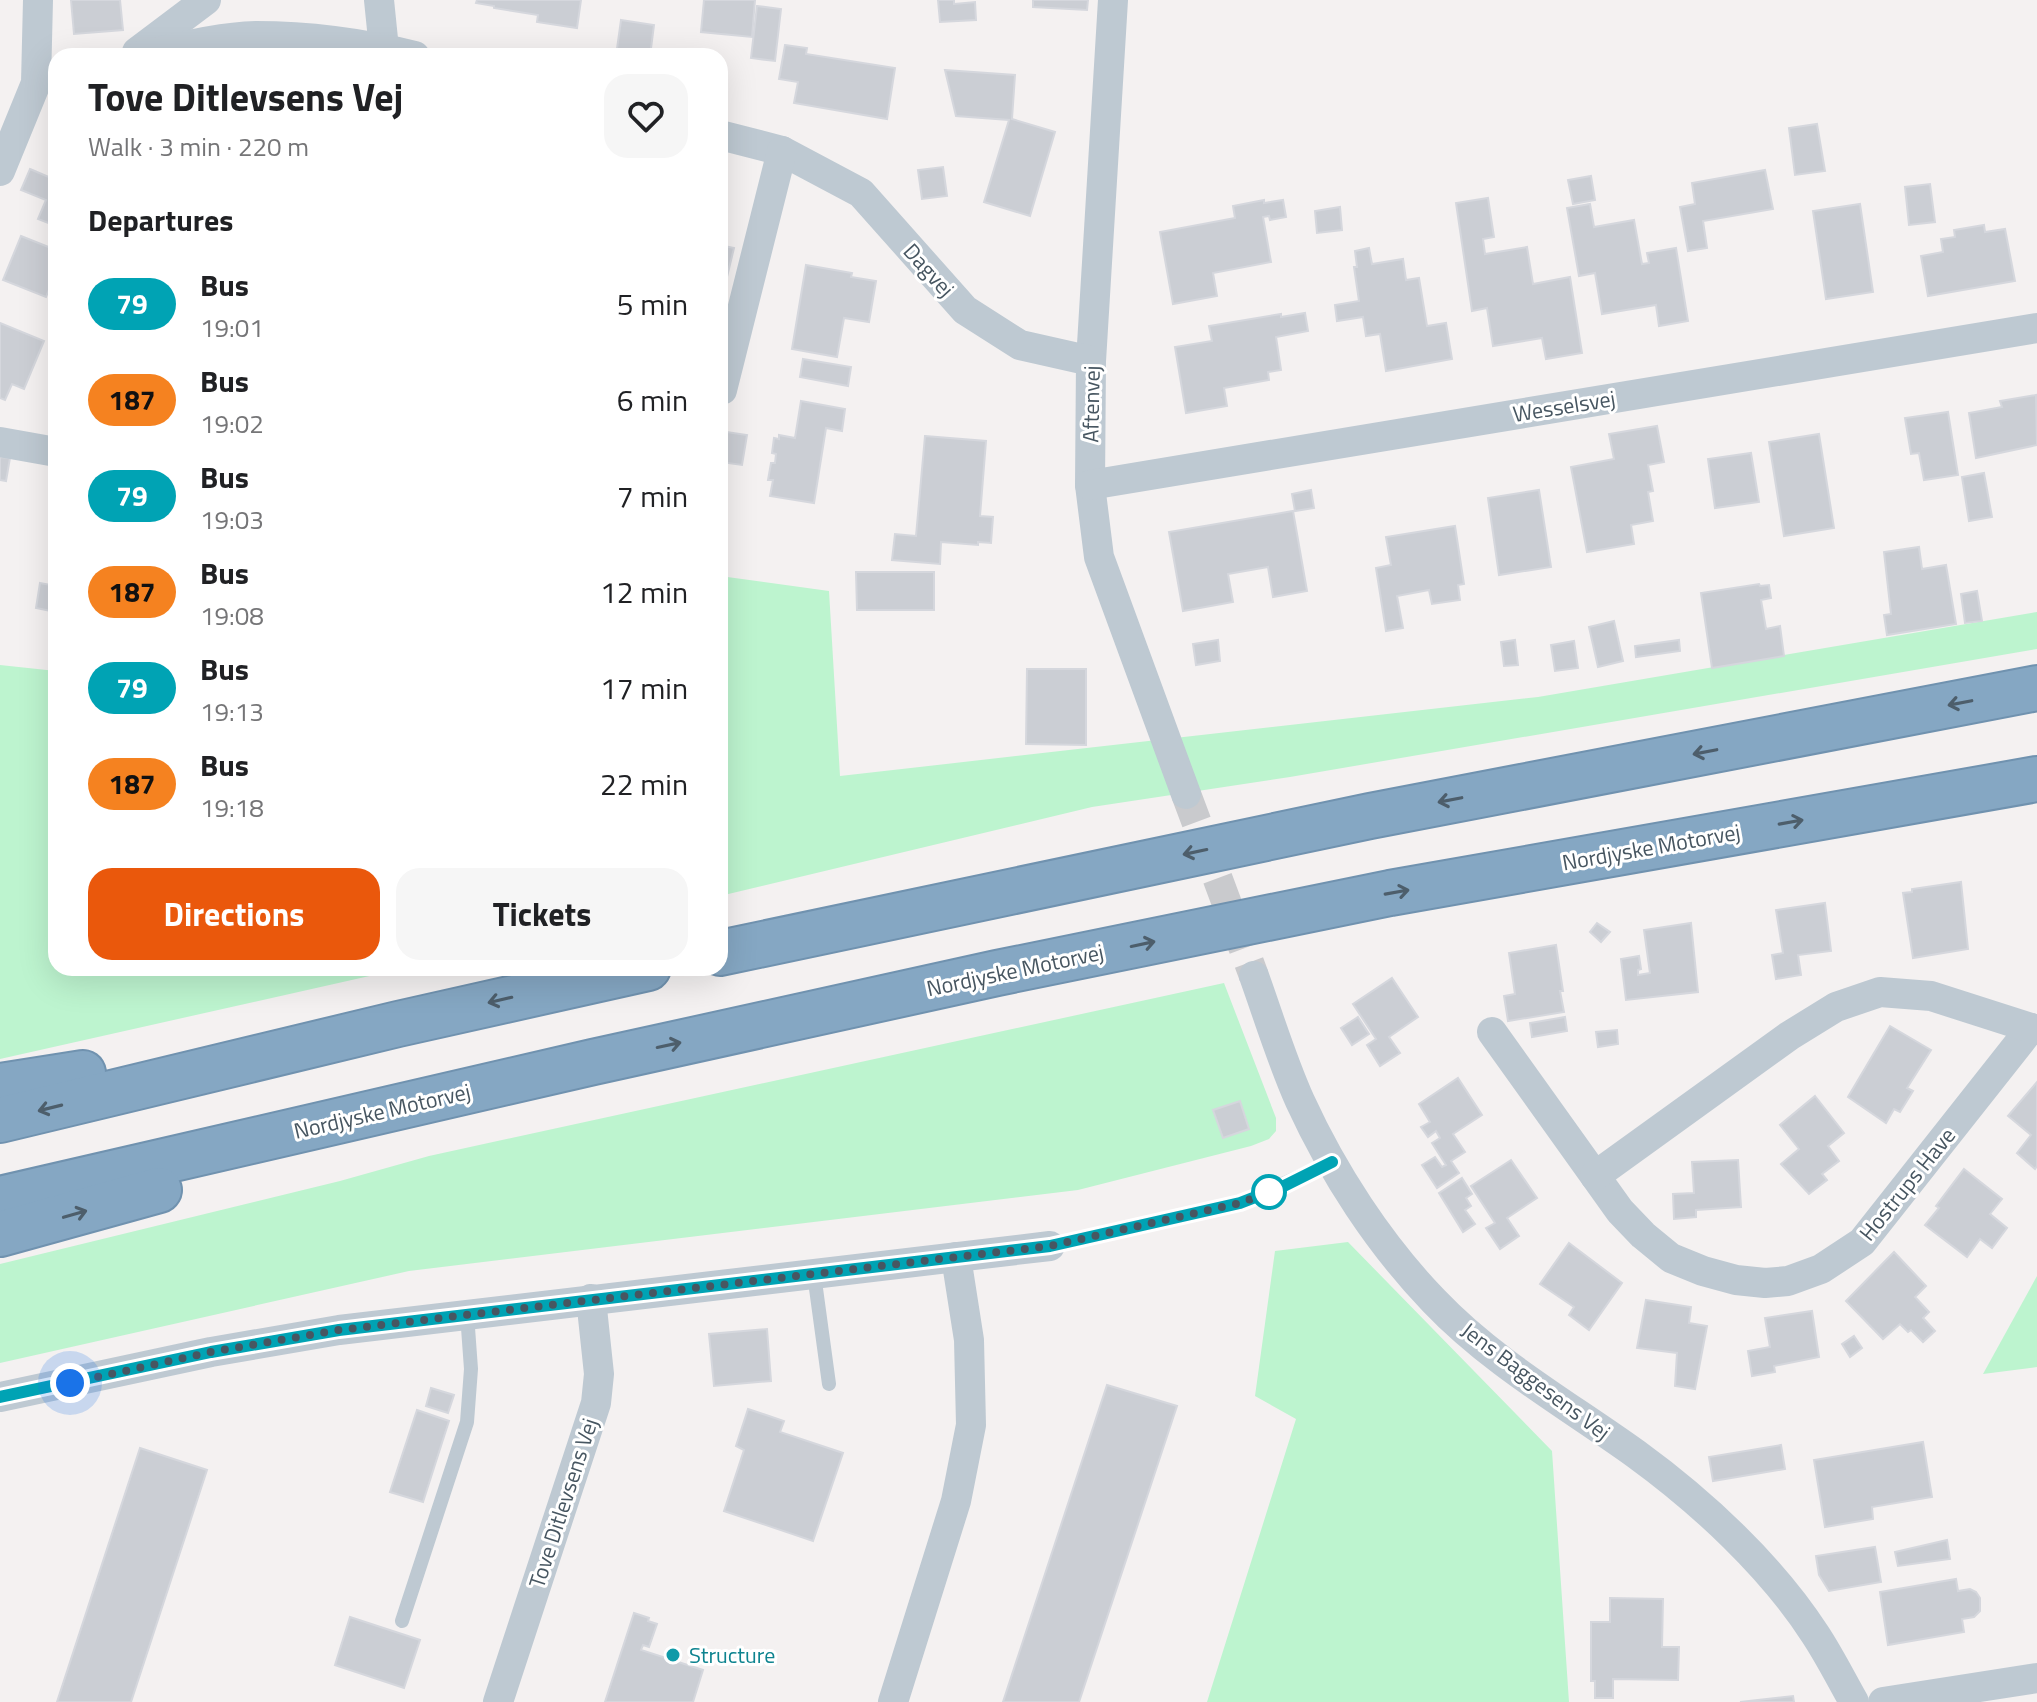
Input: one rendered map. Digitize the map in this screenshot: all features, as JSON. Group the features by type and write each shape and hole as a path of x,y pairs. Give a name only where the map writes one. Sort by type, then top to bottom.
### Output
{"highway":[{"path":"728,951 1355,819 2037,688"},
{"name":"Nordjyske Motorvej","path":"0,1199 593,1062 997,973 1390,893 2037,779"},
{"path":"0,1120 612,976"},
{"path":"0,1086 398,1024"},
{"path":"0,1234 44,1224 593,1062"}],"street":[{"path":"0,171 46,81 38,0"},
{"path":"142,48 206,0"},
{"path":"379,0 384,48"},
{"name":"Aftenvej","path":"1113,0 1091,361 1090,485 1099,557 1186,794"},
{"path":"185,48 253,36 339,40 379,48"},
{"name":"Dagvej","path":"728,137 782,151 861,193 965,310 1020,345 1091,361"},
{"path":"728,366 782,151"},
{"name":"Wesselsvej","path":"1090,485 2037,328"},
{"path":"0,442 48,451"},
{"name":"Jens Baggesens Vej","path":"1254,976 1300,1100 1332,1162 1384,1241 1435,1303 1505,1363 1639,1457 1723,1526 1775,1581 1807,1623 1854,1702"},
{"name":"Hostrups Have","path":"1492,1032 1620,1211 1643,1235 1671,1258 1703,1271 1736,1280 1788,1281 1821,1269 1862,1242 2034,1029 1931,996 1880,992 1836,1007 1789,1036 1595,1176"},
{"path":"0,1397 211,1352 339,1330 1050,1246"},
{"path":"893,1702 956,1501 971,1425 969,1340 956,1257"},
{"name":"Tove Ditlevsens Vej","path":"498,1702 596,1403 599,1374 591,1299"},
{"path":"1883,1702 2037,1678"}],"lane":[{"path":"1050,1246 1240,1203 1332,1162"},
{"path":"814,1274 829,1384"},
{"path":"402,1621 467,1422 471,1369 467,1314"}],"green space":[{"path":"728,577 829,591 840,776 1538,697 2037,612 2037,649 1290,777 1092,807 728,894"},
{"path":"0,665 48,670 48,976 369,976 0,1059"},
{"path":"1224,983 1276,1118 1276,1131 1269,1139 1251,1146 1078,1190 409,1271 0,1363 0,1264 340,1181 429,1156"},
{"path":"1348,1242 1552,1451 1569,1702 1207,1702 1296,1419 1255,1396 1275,1251"},
{"path":"2037,1276 2037,1367 1983,1374"}],"building":[{"path":"71,0 120,0 123,30 74,34"},
{"path":"477,0 581,0 577,28 537,22 538,15 494,8 476,3"},
{"path":"704,0 755,0 752,37 701,32"},
{"path":"938,0 954,0 954,4 975,2 976,20 940,22"},
{"path":"1033,0 1088,0 1087,10 1033,7"},
{"path":"757,6 781,9 775,61 751,58"},
{"path":"621,20 654,25 651,48 617,48"},
{"path":"785,45 807,48 806,54 895,68 887,119 794,103 798,82 779,79"},
{"path":"945,70 1015,75 1012,119 1055,132 1030,216 984,202 1009,120 956,116"},
{"path":"1817,124 1825,171 1795,175 1789,128"},
{"path":"943,167 947,196 922,199 918,170"},
{"path":"30,169 48,177 48,223 38,219 46,200 21,190"},
{"path":"1765,170 1773,209 1703,221 1707,248 1688,251 1680,207 1695,204 1692,183"},
{"path":"1591,176 1595,200 1573,204 1568,180"},
{"path":"1930,184 1935,222 1909,225 1905,187"},
{"path":"1488,198 1494,237 1483,239 1485,254 1527,247 1533,284 1570,277 1582,353 1546,359 1542,338 1493,346 1487,308 1472,311 1456,203"},
{"path":"1264,200 1264,203 1283,200 1286,217 1270,220 1269,216 1263,217 1271,262 1213,273 1217,296 1173,304 1160,232 1235,218 1233,206"},
{"path":"1590,204 1594,227 1634,220 1642,264 1649,263 1647,253 1676,248 1688,321 1659,326 1656,305 1602,314 1595,273 1579,276 1567,208"},
{"path":"1860,204 1873,292 1826,299 1813,211"},
{"path":"1340,207 1342,230 1317,233 1315,211"},
{"path":"1984,225 1985,232 2005,229 2015,281 1928,296 1921,256 1943,252 1941,239 1955,237 1954,230"},
{"path":"21,236 48,247 46,297 3,280"},
{"path":"728,247 734,248 728,273"},
{"path":"1369,248 1372,264 1403,259 1406,280 1419,278 1427,326 1446,323 1452,359 1386,371 1380,334 1366,336 1363,317 1337,321 1335,305 1359,301 1355,251"},
{"path":"806,265 852,273 851,277 876,281 869,322 844,318 837,357 792,349"},
{"path":"1305,313 1308,331 1276,337 1281,370 1268,372 1269,380 1224,388 1227,406 1186,413 1175,347 1212,341 1209,326"},
{"path":"0,323 44,341 24,389 12,384 5,400 0,398"},
{"path":"803,359 851,367 848,386 800,377"},
{"path":"2036,395 2037,445 1976,458 1969,413 2002,407 2000,401"},
{"path":"801,401 845,409 842,431 826,428 814,503 770,496 773,480 768,480 776,454 772,453 774,438 779,439 779,435 795,438"},
{"path":"1948,412 1958,475 1924,480 1919,453 1911,454 1905,418"},
{"path":"1657,426 1664,462 1648,465 1653,491 1648,492 1653,521 1631,525 1634,544 1587,552 1571,467 1614,459 1609,434"},
{"path":"728,432 747,435 742,465 728,463"},
{"path":"1819,434 1834,528 1784,536 1769,442"},
{"path":"925,436 986,441 980,516 993,517 991,543 941,542 940,564 892,560 895,534 916,536"},
{"path":"1751,453 1759,502 1715,508 1708,459"},
{"path":"0,457 10,458 6,481 0,480"},
{"path":"1984,473 1992,517 1969,521 1962,477"},
{"path":"1311,490 1314,508 1295,511 1292,494"},
{"path":"1539,490 1551,567 1499,575 1488,498"},
{"path":"1293,511 1307,591 1273,597 1268,567 1228,574 1233,602 1183,611 1169,532"},
{"path":"1455,526 1464,584 1458,585 1460,600 1432,604 1429,590 1397,596 1403,628 1386,631 1376,568 1391,565 1386,537"},
{"path":"1919,547 1922,569 1946,565 1956,624 1887,635 1884,615 1891,614 1884,552"},
{"path":"856,572 934,572 934,610 857,610"},
{"path":"40,583 48,584 48,610 36,608"},
{"path":"1769,585 1771,598 1761,600 1766,629 1780,626 1784,656 1712,668 1701,593"},
{"path":"1977,591 1982,621 1965,623 1961,594"},
{"path":"1614,621 1623,661 1598,667 1589,627"},
{"path":"1218,640 1220,661 1196,665 1193,644"},
{"path":"1515,640 1518,665 1504,666 1501,642"},
{"path":"1679,640 1680,651 1636,657 1635,646"},
{"path":"1574,641 1578,668 1555,671 1551,645"},
{"path":"1027,669 1086,669 1086,745 1026,744"},
{"path":"1961,882 1968,949 1913,958 1903,893"},
{"path":"1825,903 1831,951 1798,955 1801,975 1776,979 1772,955 1783,953 1776,910"},
{"path":"1597,923 1610,932 1601,942 1590,932"},
{"path":"1691,923 1698,992 1626,1000 1621,959 1639,956 1641,969 1638,975 1650,973 1644,930"},
{"path":"1556,945 1564,1012 1508,1021 1504,996 1515,994 1509,953"},
{"path":"1392,978 1418,1017 1389,1037 1400,1053 1380,1066 1367,1045 1376,1039 1353,1004"},
{"path":"1358,1017 1369,1034 1352,1045 1341,1028"},
{"path":"1565,1017 1567,1031 1532,1037 1530,1023"},
{"path":"1890,1026 1931,1050 1907,1088 1913,1091 1900,1112 1894,1109 1886,1123 1848,1097"},
{"path":"1617,1030 1618,1044 1598,1047 1596,1032"},
{"path":"1458,1078 1482,1115 1453,1134 1465,1152 1451,1161 1459,1173 1437,1188 1422,1165 1435,1157 1442,1167 1446,1165 1432,1143 1440,1138 1436,1131 1428,1137 1421,1127 1430,1122 1419,1104"},
{"path":"2037,1082 2035,1169 2017,1153 2031,1135 2008,1116"},
{"path":"1815,1096 1844,1133 1828,1146 1839,1161 1822,1174 1827,1180 1809,1194 1781,1164 1799,1149 1780,1125"},
{"path":"1240,1101 1249,1129 1223,1138 1213,1110"},
{"path":"1511,1160 1537,1198 1507,1218 1519,1236 1500,1249 1486,1228 1495,1223 1471,1186"},
{"path":"1738,1160 1741,1207 1696,1210 1696,1217 1674,1219 1673,1194 1694,1193 1692,1162"},
{"path":"1964,1169 2002,1199 1990,1214 2007,1228 1992,1248 1980,1239 1967,1257 1925,1225"},
{"path":"1462,1178 1472,1194 1466,1198 1471,1206 1465,1210 1475,1224 1463,1232 1439,1193"},
{"path":"1569,1243 1622,1283 1589,1330 1569,1315 1574,1307 1540,1284"},
{"path":"1894,1252 1926,1286 1915,1297 1929,1312 1923,1318 1935,1331 1923,1342 1900,1324 1883,1339 1846,1301"},
{"path":"1646,1300 1691,1307 1689,1323 1707,1326 1695,1389 1675,1386 1677,1353 1637,1348"},
{"path":"1812,1311 1819,1357 1774,1366 1775,1372 1752,1376 1748,1351 1770,1347 1765,1318"},
{"path":"767,1329 771,1381 714,1386 709,1334"},
{"path":"1854,1336 1862,1348 1850,1357 1842,1344"},
{"path":"1107,1385 1177,1406 1079,1702 1003,1702"},
{"path":"431,1388 454,1395 448,1413 426,1406"},
{"path":"748,1409 784,1421 780,1432 843,1453 813,1541 724,1511 744,1450 736,1446"},
{"path":"417,1410 449,1421 423,1502 390,1492"},
{"path":"1923,1442 1932,1497 1872,1507 1873,1519 1825,1527 1814,1460"},
{"path":"1781,1445 1785,1469 1713,1481 1709,1457"},
{"path":"140,1448 207,1470 131,1702 57,1702"},
{"path":"1947,1540 1950,1559 1898,1566 1895,1552"},
{"path":"1875,1547 1881,1582 1829,1591 1819,1575 1816,1556"},
{"path":"1956,1579 1958,1591 1970,1589 1980,1598 1980,1611 1974,1617 1962,1619 1964,1632 1888,1645 1880,1592"},
{"path":"1610,1598 1663,1599 1662,1647 1679,1647 1678,1680 1613,1679 1613,1698 1595,1698 1595,1681 1591,1681 1591,1622 1610,1622"},
{"path":"634,1613 657,1624 649,1647 643,1645 641,1650 703,1670 693,1702 605,1702"},
{"path":"350,1617 420,1640 404,1688 335,1665"},
{"path":"1793,1696 1794,1702 1740,1702"}],"tunnel":[{"path":"1186,794 1254,976"}],"bus line":[{"name":"79","path":"0,1397 211,1352 339,1330 1050,1246 1240,1203 1332,1162"}],"place":[{"name":"Structure","path":"673,1655"}],"route":[{"path":"70,1383 211,1352 339,1330 1050,1246 1240,1203 1269,1192"}]}
